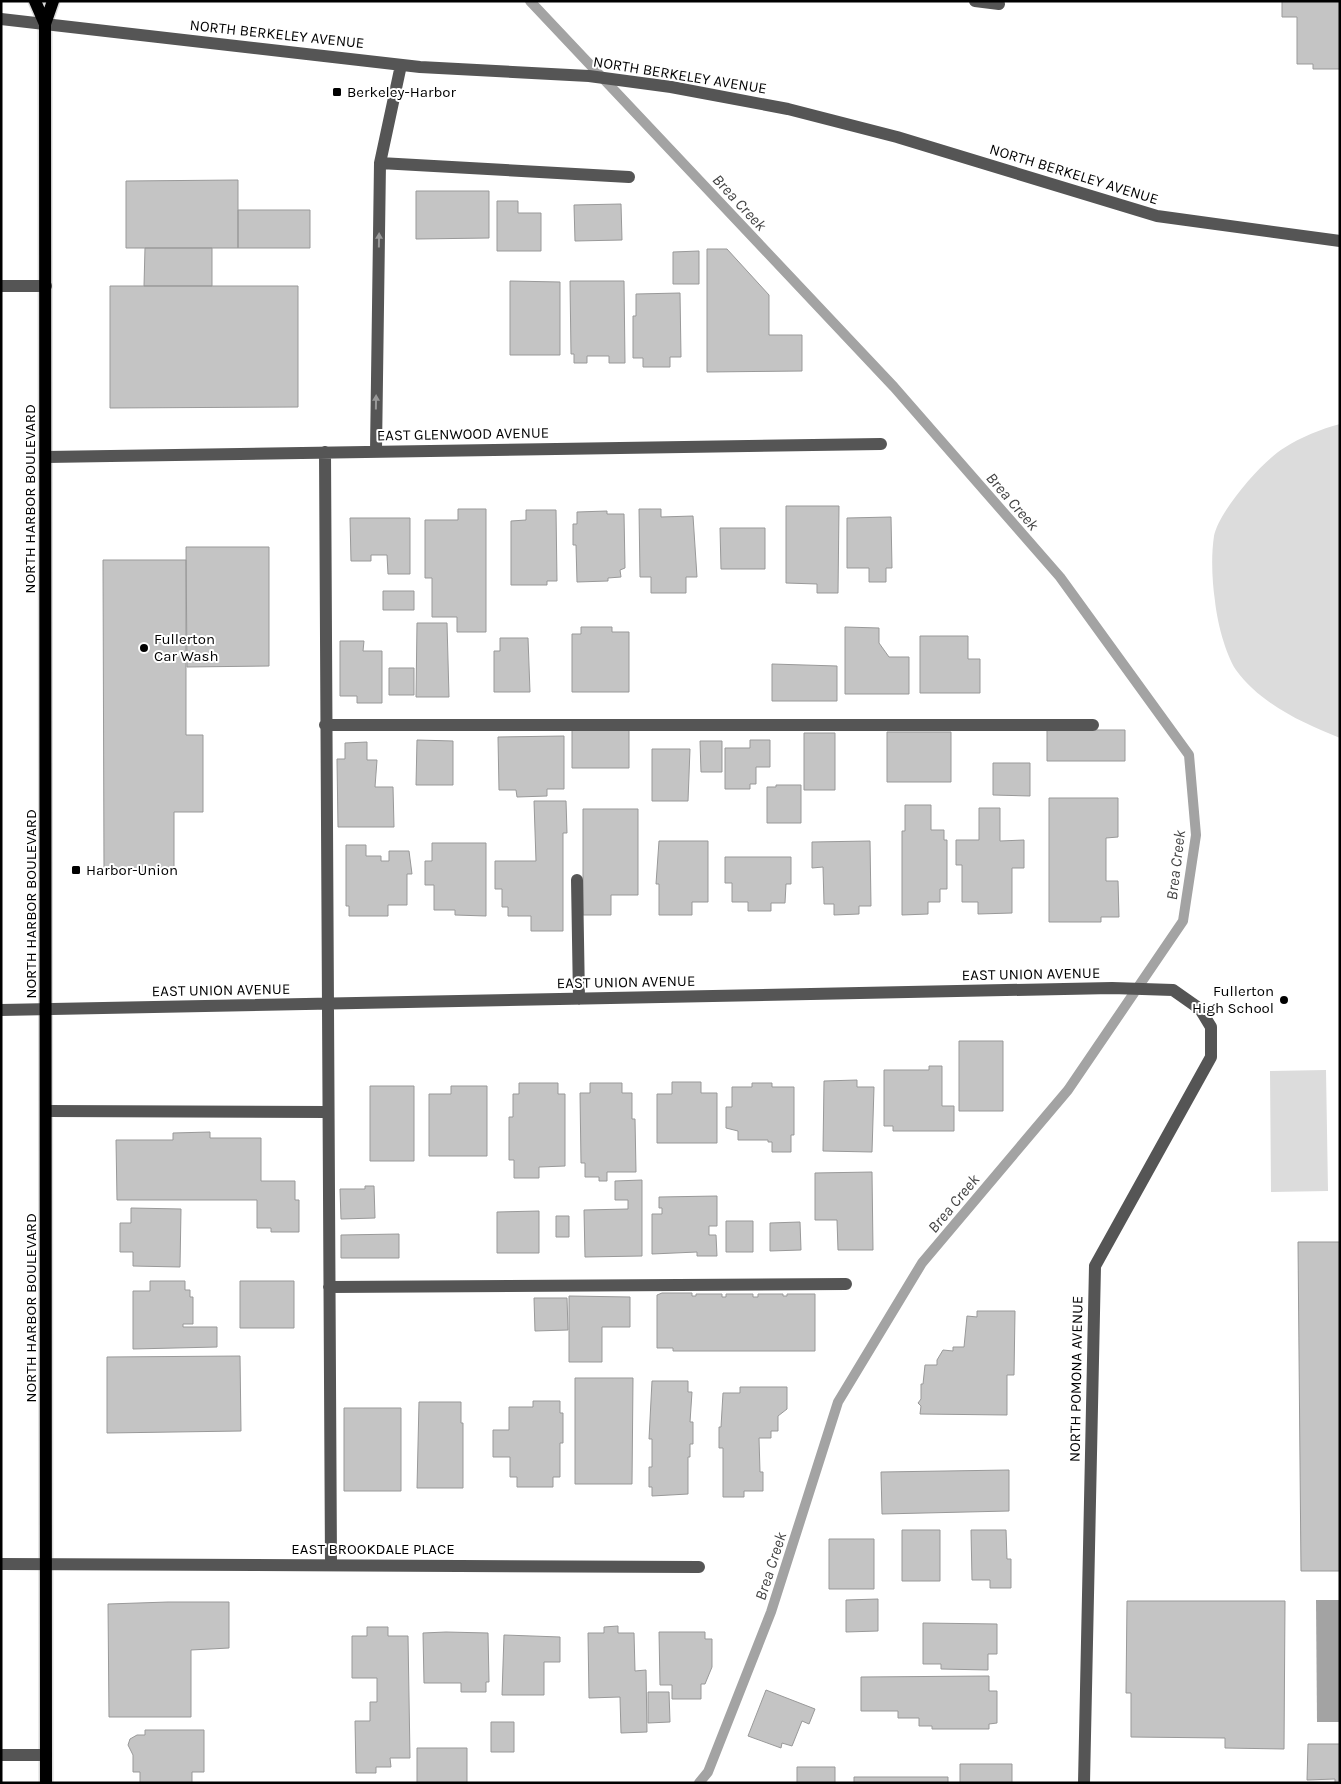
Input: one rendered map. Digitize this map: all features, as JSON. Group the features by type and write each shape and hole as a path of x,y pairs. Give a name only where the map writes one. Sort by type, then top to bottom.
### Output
{"main road":[{"name":"NORTH HARBOR BOULEVARD","path":"35,1 45,24"},
{"name":"NORTH HARBOR BOULEVARD","path":"46,1783 45,24 53,1"}],"street":[{"path":"974,1 999,4"},
{"name":"NORTH BERKELEY AVENUE","path":"1,19 401,65 484,72 531,72 589,76 671,87 788,109 897,137 1157,216 1340,241"},
{"path":"376,451 380,163 401,65"},
{"path":"380,163 628,177"},
{"path":"1,286 46,286"},
{"name":"EAST GLENWOOD AVENUE","path":"46,457 881,444"},
{"path":"325,452 331,1565"},
{"path":"326,725 1093,725"},
{"path":"577,880 579,999"},
{"name":"EAST UNION AVENUE","path":"1,1010 1112,988 1173,990 1200,1008"},
{"name":"NORTH POMONA AVENUE","path":"1084,1783 1095,1266 1211,1057 1211,1026 1200,1008"},
{"path":"47,1111 328,1112"},
{"path":"329,1287 846,1284"},
{"name":"EAST BROOKDALE PLACE","path":"1,1564 699,1567"},
{"path":"1,1755 46,1755"}],"shaded area":[{"path":"1340,424 1340,738 1297,719 1270,703 1257,693 1236,670 1222,637 1213,585 1212,560 1214,536 1224,514 1264,464 1291,444 1311,434"},
{"path":"1326,1070 1328,1191 1271,1192 1270,1071"},
{"path":"1316,1600 1340,1600 1340,1722 1317,1722"}],"building":[{"path":"1282,1 1340,1 1340,69 1313,69 1313,64 1297,64 1297,17 1282,17"},
{"path":"238,180 238,248 126,248 126,181"},
{"path":"416,191 489,191 489,238 416,239"},
{"path":"497,201 518,201 518,213 541,213 541,251 497,251"},
{"path":"621,204 622,240 575,241 574,205"},
{"path":"238,210 310,210 310,248 238,248"},
{"path":"145,248 212,248 212,286 144,286"},
{"path":"707,249 727,249 769,295 769,335 802,335 802,371 707,372"},
{"path":"699,251 699,284 673,284 673,252"},
{"path":"510,281 560,282 560,355 510,355"},
{"path":"570,281 624,281 625,363 609,363 609,356 587,356 587,363 574,363 574,354 571,354"},
{"path":"110,286 298,286 298,407 110,408"},
{"path":"680,293 681,357 670,357 670,367 643,367 643,358 633,358 633,316 636,316 636,294"},
{"path":"786,506 839,506 838,593 817,593 817,584 786,583"},
{"path":"458,509 486,509 486,632 457,632 457,617 432,617 432,578 425,578 425,520 458,520"},
{"path":"639,509 661,509 661,517 693,516 697,577 686,577 686,593 651,593 651,577 640,577"},
{"path":"526,510 556,510 557,581 547,581 547,585 511,585 511,521 526,520"},
{"path":"607,511 607,514 624,514 625,568 620,570 621,577 608,578 608,581 577,582 576,545 573,545 573,524 577,524 577,512"},
{"path":"891,517 892,568 886,568 886,582 869,582 869,568 847,568 847,518"},
{"path":"350,518 410,518 410,574 388,574 387,555 371,555 371,561 351,561"},
{"path":"720,528 765,528 765,569 721,569"},
{"path":"186,547 269,547 269,666 187,667"},
{"name":"Fullerton Car Wash","path":"103,560 186,560 186,735 203,735 203,812 174,812 174,867 150,868 150,871 104,871"},
{"path":"383,591 414,591 414,610 383,610"},
{"path":"417,623 447,623 449,697 416,697"},
{"path":"581,627 612,627 612,632 629,632 629,692 572,692 572,634 581,634"},
{"path":"845,627 879,628 879,643 889,657 909,657 909,694 845,694"},
{"path":"920,636 968,636 968,659 980,659 980,693 920,693"},
{"path":"500,638 528,638 530,692 494,692 494,651 500,651"},
{"path":"340,641 364,641 363,651 382,651 382,703 357,703 357,696 340,696"},
{"path":"772,664 837,666 837,701 772,701"},
{"path":"389,668 414,668 414,695 389,695"},
{"path":"572,730 629,730 629,768 572,768"},
{"path":"1047,730 1125,730 1125,761 1047,761"},
{"path":"887,732 951,732 951,782 887,782"},
{"path":"804,733 835,733 835,790 804,790"},
{"path":"564,736 564,789 547,789 547,796 517,797 516,790 499,790 498,737"},
{"path":"417,740 453,741 453,785 416,785"},
{"path":"750,740 770,740 770,767 756,767 756,784 750,784 750,789 725,789 725,748 750,748"},
{"path":"700,741 722,741 722,772 701,772"},
{"path":"367,742 367,760 377,760 375,787 393,787 394,827 338,827 337,759 345,759 345,743"},
{"path":"652,749 690,749 688,801 652,801"},
{"path":"993,763 1030,763 1030,796 993,795"},
{"path":"776,785 801,785 801,823 767,823 767,787 776,787"},
{"path":"1049,798 1118,798 1118,837 1106,838 1106,881 1118,881 1119,917 1101,917 1101,922 1049,922"},
{"path":"534,801 566,801 567,833 563,833 563,931 531,931 531,916 508,916 508,907 502,907 502,889 495,889 495,861 536,861"},
{"path":"905,805 931,805 931,830 944,830 944,840 947,840 947,889 940,889 940,902 928,902 928,914 902,915 902,831 905,831"},
{"path":"979,808 1000,808 1000,841 1024,840 1024,868 1012,868 1012,913 978,914 978,902 962,902 962,865 956,865 956,840 979,840"},
{"path":"583,809 638,809 638,895 611,895 611,915 583,915"},
{"path":"659,841 708,841 708,902 692,902 692,915 659,915 659,884 656,884"},
{"path":"870,841 871,906 859,906 859,914 834,915 834,904 824,904 823,867 812,868 812,842"},
{"path":"432,843 486,843 486,916 455,915 455,910 434,910 434,885 425,885 425,861 432,861"},
{"path":"346,845 366,845 366,856 381,856 381,861 389,861 389,851 409,851 412,874 407,874 407,905 388,905 388,916 349,916 349,906 346,906"},
{"path":"725,857 791,857 791,884 786,884 785,903 771,903 771,911 748,911 748,902 732,902 732,883 725,883"},
{"path":"959,1041 1003,1041 1003,1111 959,1111"},
{"path":"929,1066 942,1066 942,1106 954,1106 954,1131 893,1131 893,1126 884,1126 884,1070 929,1070"},
{"path":"857,1080 857,1087 874,1087 872,1152 823,1151 824,1081"},
{"path":"672,1082 701,1082 701,1093 717,1093 717,1143 657,1143 657,1094 672,1094"},
{"path":"519,1083 558,1083 558,1094 565,1094 565,1166 539,1167 539,1178 514,1178 514,1160 509,1160 509,1117 513,1117 513,1094 519,1094"},
{"path":"590,1083 622,1083 622,1093 632,1093 632,1119 635,1119 636,1172 607,1172 607,1181 599,1181 599,1177 585,1177 585,1163 581,1163 580,1093 590,1093"},
{"path":"752,1083 772,1083 772,1087 794,1087 794,1135 791,1135 791,1152 772,1152 772,1142 768,1142 768,1140 738,1140 738,1131 726,1128 726,1107 732,1107 732,1087 752,1087"},
{"path":"370,1086 414,1086 414,1161 370,1161"},
{"path":"451,1086 487,1086 487,1156 429,1156 429,1094 451,1094"},
{"path":"210,1132 210,1138 261,1138 261,1181 295,1181 295,1200 299,1200 299,1232 271,1232 271,1228 257,1228 257,1200 117,1200 116,1140 173,1140 173,1133"},
{"path":"872,1172 873,1250 838,1250 837,1220 815,1220 815,1173"},
{"path":"642,1180 642,1256 585,1257 584,1210 628,1209 628,1200 615,1200 615,1181"},
{"path":"365,1186 374,1186 375,1218 341,1219 340,1189 365,1189"},
{"path":"717,1196 717,1226 709,1226 709,1235 716,1235 717,1256 697,1256 697,1252 652,1254 652,1214 662,1214 662,1208 659,1208 659,1197"},
{"path":"131,1208 181,1209 180,1267 133,1266 133,1252 120,1252 120,1223 131,1223"},
{"path":"539,1211 539,1253 497,1253 497,1212"},
{"path":"556,1216 569,1216 569,1237 556,1237"},
{"path":"726,1221 753,1221 753,1252 726,1252"},
{"path":"800,1222 801,1250 770,1251 770,1223"},
{"path":"399,1234 399,1258 341,1258 341,1235"},
{"path":"1298,1242 1340,1242 1340,1571 1301,1571"},
{"path":"150,1281 185,1281 185,1290 190,1290 190,1297 193,1297 193,1324 183,1324 183,1327 217,1327 217,1347 133,1349 133,1291 150,1291"},
{"path":"240,1281 294,1281 294,1328 240,1328"},
{"path":"662,1293 692,1293 692,1296 696,1296 696,1294 722,1294 722,1297 726,1297 726,1294 753,1294 753,1297 758,1297 758,1294 783,1294 783,1296 787,1296 787,1294 815,1294 815,1351 673,1351 673,1348 657,1348 657,1295"},
{"path":"569,1296 630,1297 630,1327 602,1327 602,1362 569,1362"},
{"path":"534,1298 567,1298 568,1330 535,1331"},
{"path":"977,1311 1015,1311 1014,1375 1007,1375 1007,1415 920,1414 921,1406 918,1403 921,1399 921,1384 923,1384 925,1365 937,1365 937,1360 943,1350 953,1351 953,1347 964,1347 967,1316 977,1317"},
{"path":"240,1356 241,1431 107,1433 107,1357"},
{"path":"575,1378 633,1378 632,1484 575,1484"},
{"path":"652,1381 688,1381 688,1392 692,1392 690,1422 693,1422 693,1444 690,1444 690,1457 688,1457 688,1494 652,1496 652,1487 649,1487 649,1467 652,1467 652,1439 649,1439"},
{"path":"740,1387 787,1387 787,1409 778,1416 778,1431 771,1431 771,1438 759,1438 760,1472 763,1472 763,1491 744,1491 744,1497 723,1497 723,1448 719,1448 719,1427 721,1427 723,1393 740,1393"},
{"path":"533,1401 560,1401 560,1413 563,1413 563,1443 560,1443 560,1477 553,1477 553,1487 517,1487 517,1477 510,1477 510,1457 493,1457 493,1430 509,1430 509,1407 533,1407"},
{"path":"419,1402 461,1402 461,1423 463,1423 463,1488 417,1488"},
{"path":"344,1408 401,1408 401,1491 344,1491"},
{"path":"1009,1470 1009,1511 882,1514 881,1472"},
{"path":"902,1530 940,1530 940,1581 902,1581"},
{"path":"971,1530 1006,1530 1007,1559 1011,1559 1011,1588 990,1588 990,1580 972,1580"},
{"path":"829,1539 874,1539 874,1589 829,1589"},
{"path":"878,1599 878,1631 846,1632 846,1600"},
{"path":"1127,1601 1285,1601 1284,1749 1225,1748 1225,1738 1131,1737 1131,1693 1126,1693"},
{"path":"229,1602 229,1648 191,1650 191,1717 109,1717 108,1604"},
{"path":"923,1623 997,1624 997,1654 988,1654 988,1670 941,1669 941,1664 923,1664"},
{"path":"618,1626 618,1633 634,1633 635,1671 646,1670 647,1732 621,1733 620,1697 589,1698 588,1633 604,1633 604,1627"},
{"path":"367,1627 388,1627 388,1636 408,1636 410,1758 390,1758 391,1767 376,1767 376,1773 356,1773 355,1721 370,1721 370,1702 377,1702 377,1678 352,1678 352,1636 367,1636"},
{"path":"659,1632 705,1632 705,1639 712,1639 712,1667 705,1684 701,1684 701,1699 672,1699 672,1685 660,1685"},
{"path":"423,1633 488,1633 489,1682 486,1682 486,1692 461,1692 461,1683 424,1683"},
{"path":"504,1635 560,1637 560,1662 544,1662 544,1695 502,1695"},
{"path":"989,1676 989,1691 997,1691 997,1723 989,1724 989,1729 932,1729 932,1726 919,1726 919,1718 898,1718 898,1711 861,1711 861,1677"},
{"path":"766,1690 815,1709 809,1724 802,1721 792,1746 782,1743 781,1748 748,1736"},
{"path":"648,1692 669,1692 670,1722 648,1723"},
{"path":"491,1722 514,1722 514,1752 491,1752"},
{"path":"145,1730 204,1730 204,1772 192,1772 192,1783 140,1783 140,1772 133,1772 133,1755 128,1745 130,1739 137,1735 145,1735"},
{"path":"1308,1744 1340,1744 1340,1783 1335,1783 1335,1779 1307,1780"},
{"path":"417,1748 467,1748 467,1783 417,1783"},
{"path":"960,1764 1012,1764 1012,1783 960,1783"},
{"path":"797,1767 835,1767 835,1783 797,1783"},
{"path":"854,1777 948,1777 948,1783 854,1783"}],"waterway":[{"name":"Brea Creek","path":"530,1 894,387 1060,577 1189,755 1196,835 1183,921 1068,1090 922,1263 838,1402 771,1612 708,1772 699,1783"}],"place":[{"name":"Berkeley-Harbor","path":"337,92"},
{"name":"Fullerton Car Wash","path":"144,648"},
{"name":"Harbor-Union","path":"76,870"},
{"name":"Fullerton High School","path":"1284,1000"}]}
